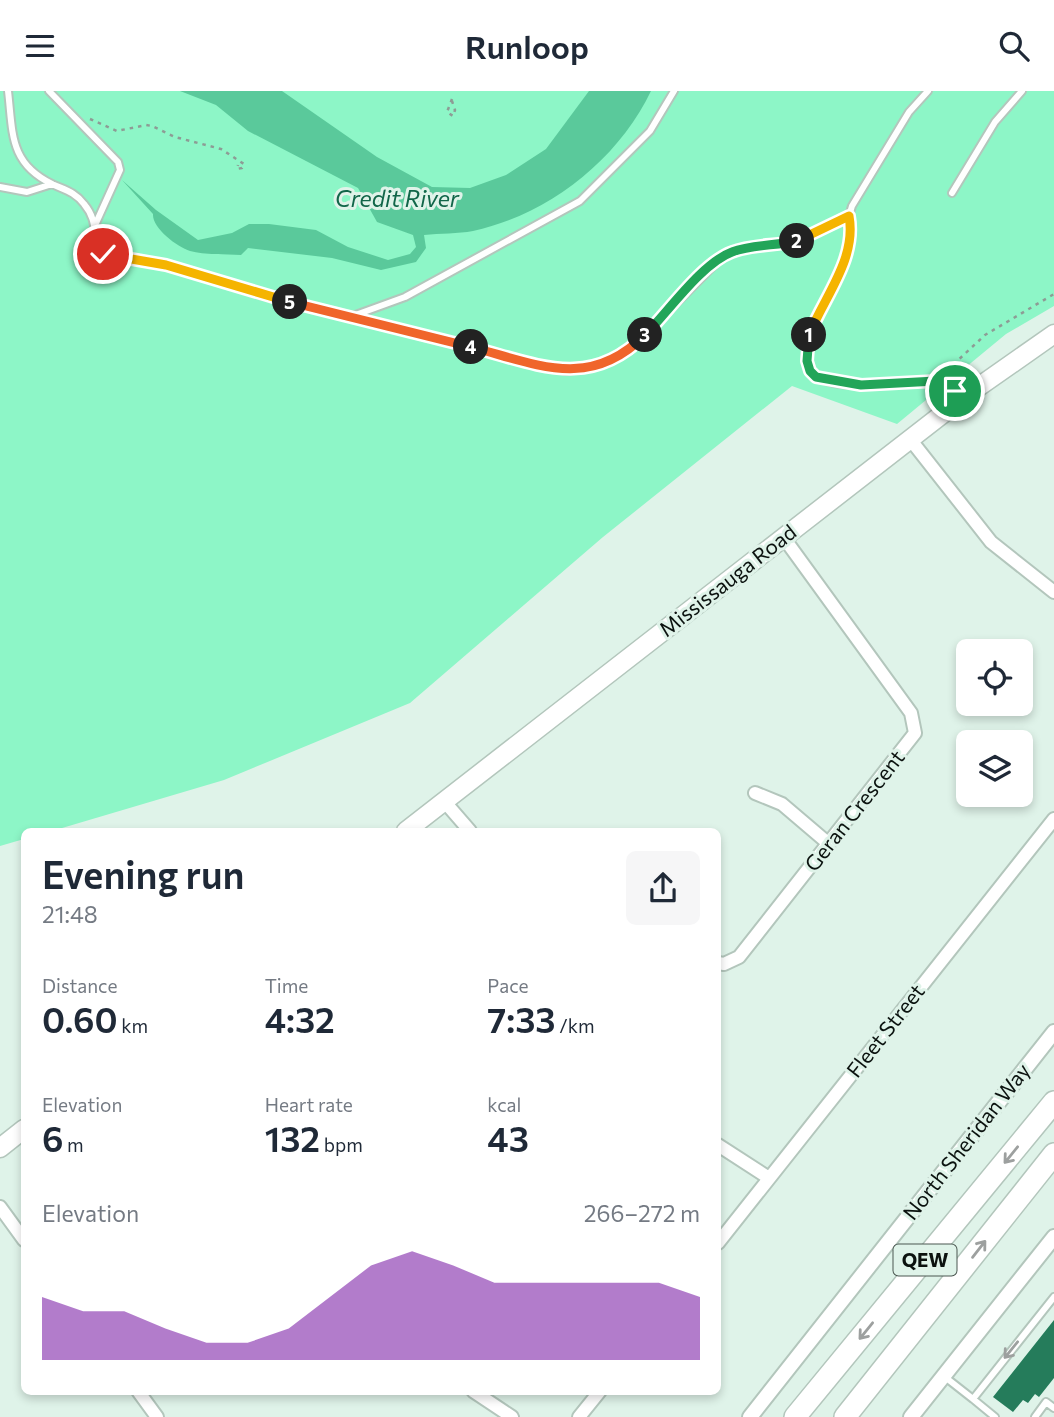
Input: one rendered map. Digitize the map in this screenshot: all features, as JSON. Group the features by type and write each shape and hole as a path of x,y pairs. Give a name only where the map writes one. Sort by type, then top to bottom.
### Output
{"highway":[{"name":"QEW","path":"795,1417 1054,1102"},
{"name":"QEW","path":"845,1417 1054,1154"}],"main road":[{"name":"Mississauga Road","path":"410,828 967,395 1054,334"},
{"path":"0,1147 21,1131"}],"street":[{"path":"910,439 991,542 1054,592"},
{"name":"Geran Crescent","path":"721,964 739,957 915,733 911,713 784,538"},
{"path":"755,793 782,804 829,844"},
{"path":"444,801 467,828"},
{"name":"Fleet Street","path":"721,1239 1054,819"},
{"name":"North Sheridan Way","path":"750,1417 1054,1032"},
{"path":"721,1147 769,1178"},
{"path":"0,1207 21,1236"},
{"path":"911,1417 1054,1237"},
{"path":"141,1395 157,1417"},
{"path":"480,1395 512,1417"},
{"path":"579,1417 597,1395"}],"lane":[{"path":"8,91 19,157 33,172 77,195 96,223 99,248 103,254 166,265 263,296 546,368 567,371 595,367 615,359 634,346 709,267 724,255 802,240 849,216"},
{"path":"49,91 118,162 120,170 96,223"},
{"path":"349,317 405,297 580,201 650,131 674,91"},
{"path":"928,91 909,112 852,206 849,216 851,241 847,257 810,334 806,352 810,371 826,380 861,385 936,381 945,388 967,395"},
{"path":"953,193 995,122 1022,91"},
{"path":"0,187 27,192 52,184"},
{"path":"973,1399 1054,1297"},
{"path":"944,1375 995,1417"},
{"path":"1035,1417 1046,1402 1054,1408"}],"path":[{"path":"88,118 117,131 152,126 182,139 221,149 244,164 237,169 238,165"},
{"path":"936,381 985,335 1054,294"}],"shaded area":[{"path":"0,91 1054,91 1054,306 1006,334 897,424 792,386 603,537 410,703 224,780 62,828 21,828 21,840 0,846"}],"water":[{"name":"Credit River","path":"180,91 282,91 377,157 432,187 470,188 506,175 546,149 589,91 651,91 620,140 578,181 554,198 501,223 473,231 424,235 426,248 416,262 381,270 332,258 248,248 241,255 196,252 185,249 166,236 157,225 153,214 122,180 156,210 198,240 232,233 249,224 269,224 316,230 348,247 388,260 410,254 416,247 413,235 377,222 358,188 248,131 216,105"}],"building":[{"path":"1054,1320 1054,1378 1039,1397 1035,1394 1028,1403 1023,1400 1013,1412 993,1397"}],"route":[{"path":"103,254 166,265 263,296 465,345 546,368 567,371 595,367 615,359 634,346 709,267 724,255 802,240 849,216 851,241 847,257 810,334 806,352 810,371 816,377 841,383 861,385 936,381 955,391"}]}
